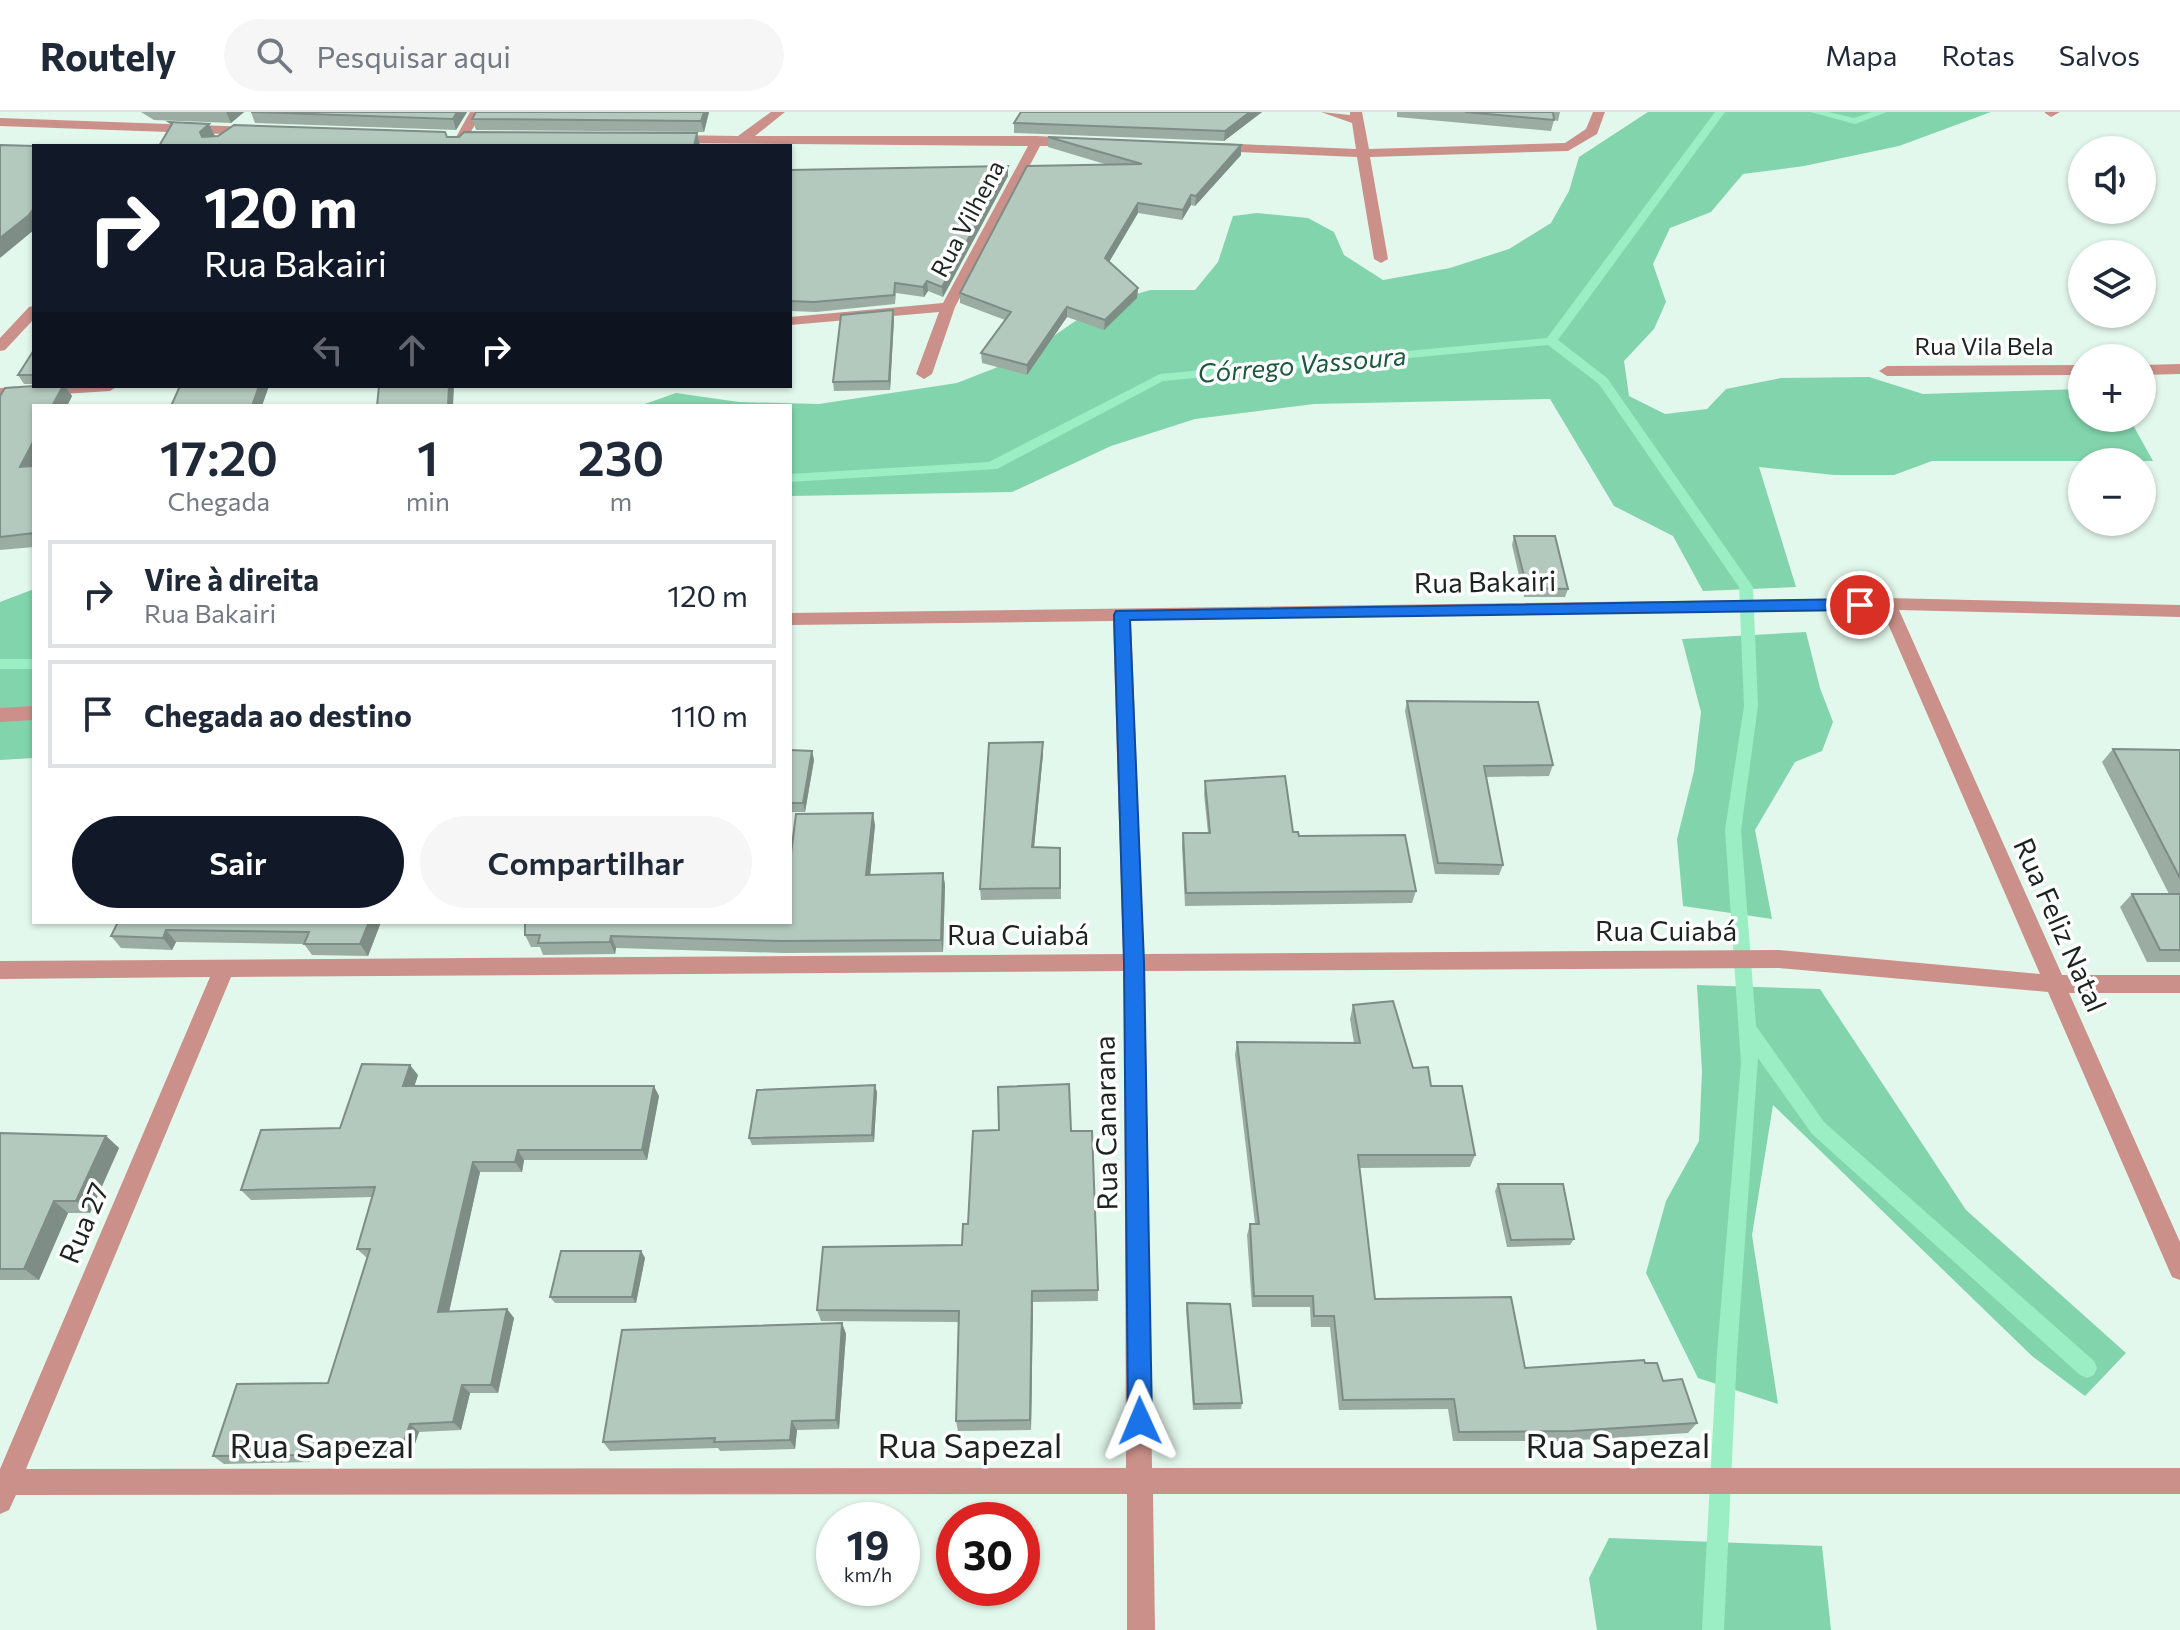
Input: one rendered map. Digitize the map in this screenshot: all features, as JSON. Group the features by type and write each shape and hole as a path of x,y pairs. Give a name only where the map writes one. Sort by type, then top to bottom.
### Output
{"street":[{"path":"217,144 257,112"},
{"path":"455,140 476,112"},
{"path":"742,139 779,112"},
{"path":"1327,112 1356,117 1381,259"},
{"path":"1206,147 1360,153 1568,147 1592,131 1599,112"},
{"path":"0,122 264,132"},
{"path":"455,140 477,138"},
{"path":"650,139 1083,142"},
{"name":"Rua Vilhena","path":"792,321 948,307 1037,140"},
{"path":"924,374 948,307"},
{"path":"0,347 32,312"},
{"path":"2156,370 2180,369"},
{"name":"Rua Vila Bela","path":"1887,371 2068,370"},
{"path":"0,393 79,388"},
{"name":"Rua Bakairi","path":"792,619 1888,604 2180,611"},
{"name":"Rua Feliz Natal","path":"1888,604 2180,1269"},
{"name":"Rua Canarana","path":"1122,615 1134,962 1141,1630"},
{"path":"0,715 32,713"},
{"name":"Rua Cuiabá","path":"0,970 1779,959 2055,984 2180,984"},
{"name":"Rua 27","path":"2,1489 224,968"},
{"name":"Rua Sapezal","path":"2,1489 1141,1482 2180,1481"}],"green space":[{"path":"1648,112 1991,112 1899,146 1804,166 1743,174 1711,212 1670,228 1653,264 1666,302 1654,329 1624,361 1629,396 1665,414 1707,409 1726,389 1781,378 1869,377 1923,394 2068,389 2068,432 2137,432 2146,448 2068,448 2068,461 1932,461 1894,475 1834,475 1759,467 1796,587 1703,591 1673,536 1614,506 1550,399 1314,404 1195,419 1111,446 1012,492 792,496 792,404 645,404 676,393 739,402 819,404 957,383 1003,365 1048,340 1097,306 1150,290 1195,290 1218,262 1233,216 1257,213 1308,218 1334,232 1344,255 1383,280 1450,268 1509,249 1551,223 1569,191 1579,157"},
{"path":"32,590 32,758 0,760 0,602"},
{"path":"1806,632 1820,688 1833,722 1822,751 1795,762 1755,830 1772,919 1683,906 1677,839 1694,771 1701,712 1682,639"},
{"path":"1697,985 1820,989 1966,1210 2126,1353 2085,1396 2032,1356 1773,1105 1752,1235 1778,1404 1698,1378 1646,1273 1666,1201 1699,1141 1702,1071"},
{"path":"1609,1538 1822,1546 1831,1630 1597,1630 1589,1578"}],"building":[{"path":"251,112 457,112 453,119"},
{"path":"476,112 704,112 701,121 472,119"},
{"path":"1021,112 1250,112 1225,131 1014,123"},
{"path":"1465,112 1553,112 1554,120"},
{"path":"169,122 209,124 200,132 202,137 218,136 234,125 445,132 447,137 459,137 464,132 697,133 694,144 160,144 172,124"},
{"path":"1048,137 1241,145 1196,196 1191,195 1183,210 1138,203 1105,258 1138,288 1105,320 1067,307 1027,365 981,353 1011,312 960,293 1027,166 1142,164"},
{"path":"0,145 32,146 32,211 0,238"},
{"path":"1008,166 942,287 927,281 923,287 895,283 894,295 814,302 792,301 792,170"},
{"path":"893,310 889,381 833,382 841,315"},
{"path":"32,353 32,375 18,375"},
{"path":"5,388 62,388 53,404 32,404 32,444 20,467 32,466 32,533 0,537 0,396"},
{"path":"179,388 258,388 253,404 172,404"},
{"path":"379,388 449,388 448,404 377,404"},
{"path":"1514,536 1555,536 1568,589 1527,588"},
{"path":"1407,701 1538,702 1553,765 1484,766 1503,865 1438,863"},
{"path":"1043,742 1032,847 1060,848 1060,888 980,889 989,743"},
{"path":"2113,749 2180,750 2180,878"},
{"path":"792,750 812,751 803,803 792,803"},
{"path":"1285,776 1293,832 1298,832 1299,836 1405,835 1416,891 1186,893 1183,833 1210,833 1205,781"},
{"path":"873,813 866,875 943,873 941,940 781,941 611,936 610,942 538,943 540,935 525,935 525,924 792,924 792,846 796,814"},
{"path":"2132,894 2180,894 2180,950 2160,950"},
{"path":"117,924 368,924 360,944 304,944 309,932 166,930 163,938 111,936"},
{"path":"1393,1001 1413,1068 1428,1067 1431,1086 1462,1086 1475,1155 1358,1155 1375,1299 1511,1297 1525,1368 1644,1360 1645,1363 1657,1363 1663,1381 1682,1379 1697,1423 1572,1431 1459,1432 1454,1399 1343,1400 1334,1316 1314,1316 1313,1296 1254,1296 1250,1224 1259,1224 1237,1042 1360,1043 1353,1005"},
{"path":"362,1064 410,1065 403,1086 654,1086 642,1150 518,1150 515,1162 473,1162 438,1312 507,1309 491,1385 462,1385 453,1422 410,1424 402,1447 301,1447 299,1455 213,1456 237,1384 328,1383 370,1249 357,1249 375,1187 241,1190 261,1130 340,1128"},
{"path":"1069,1084 1071,1131 1092,1131 1098,1290 1032,1291 1030,1420 956,1421 959,1311 817,1310 823,1247 962,1245 963,1224 968,1224 973,1131 999,1130 998,1087"},
{"path":"875,1085 872,1135 749,1138 757,1090"},
{"path":"0,1133 106,1136 76,1201 54,1201 24,1269 0,1269"},
{"path":"1498,1184 1563,1184 1574,1239 1511,1240"},
{"path":"561,1251 641,1251 632,1297 550,1297"},
{"path":"1187,1303 1230,1304 1242,1403 1194,1404"},
{"path":"842,1323 836,1420 792,1421 790,1440 714,1442 715,1438 603,1442 622,1330"}],"waterway":[{"name":"Córrego Vassoura","path":"1551,341 1720,112"},
{"name":"Córrego Vassoura","path":"1815,112 1855,121 1882,112"},
{"name":"Córrego Vassoura","path":"792,478 992,466 1160,378 1551,341"},
{"path":"1551,341 1603,381 1746,587 1751,706 1733,830 1750,1063 1727,1353 1713,1630"},
{"name":"Córrego Vassoura","path":"0,664 32,664"},
{"path":"1748,1029 1818,1128 2087,1368"}],"route":[{"path":"1140,1421 1134,962 1122,615 1860,605"}]}
